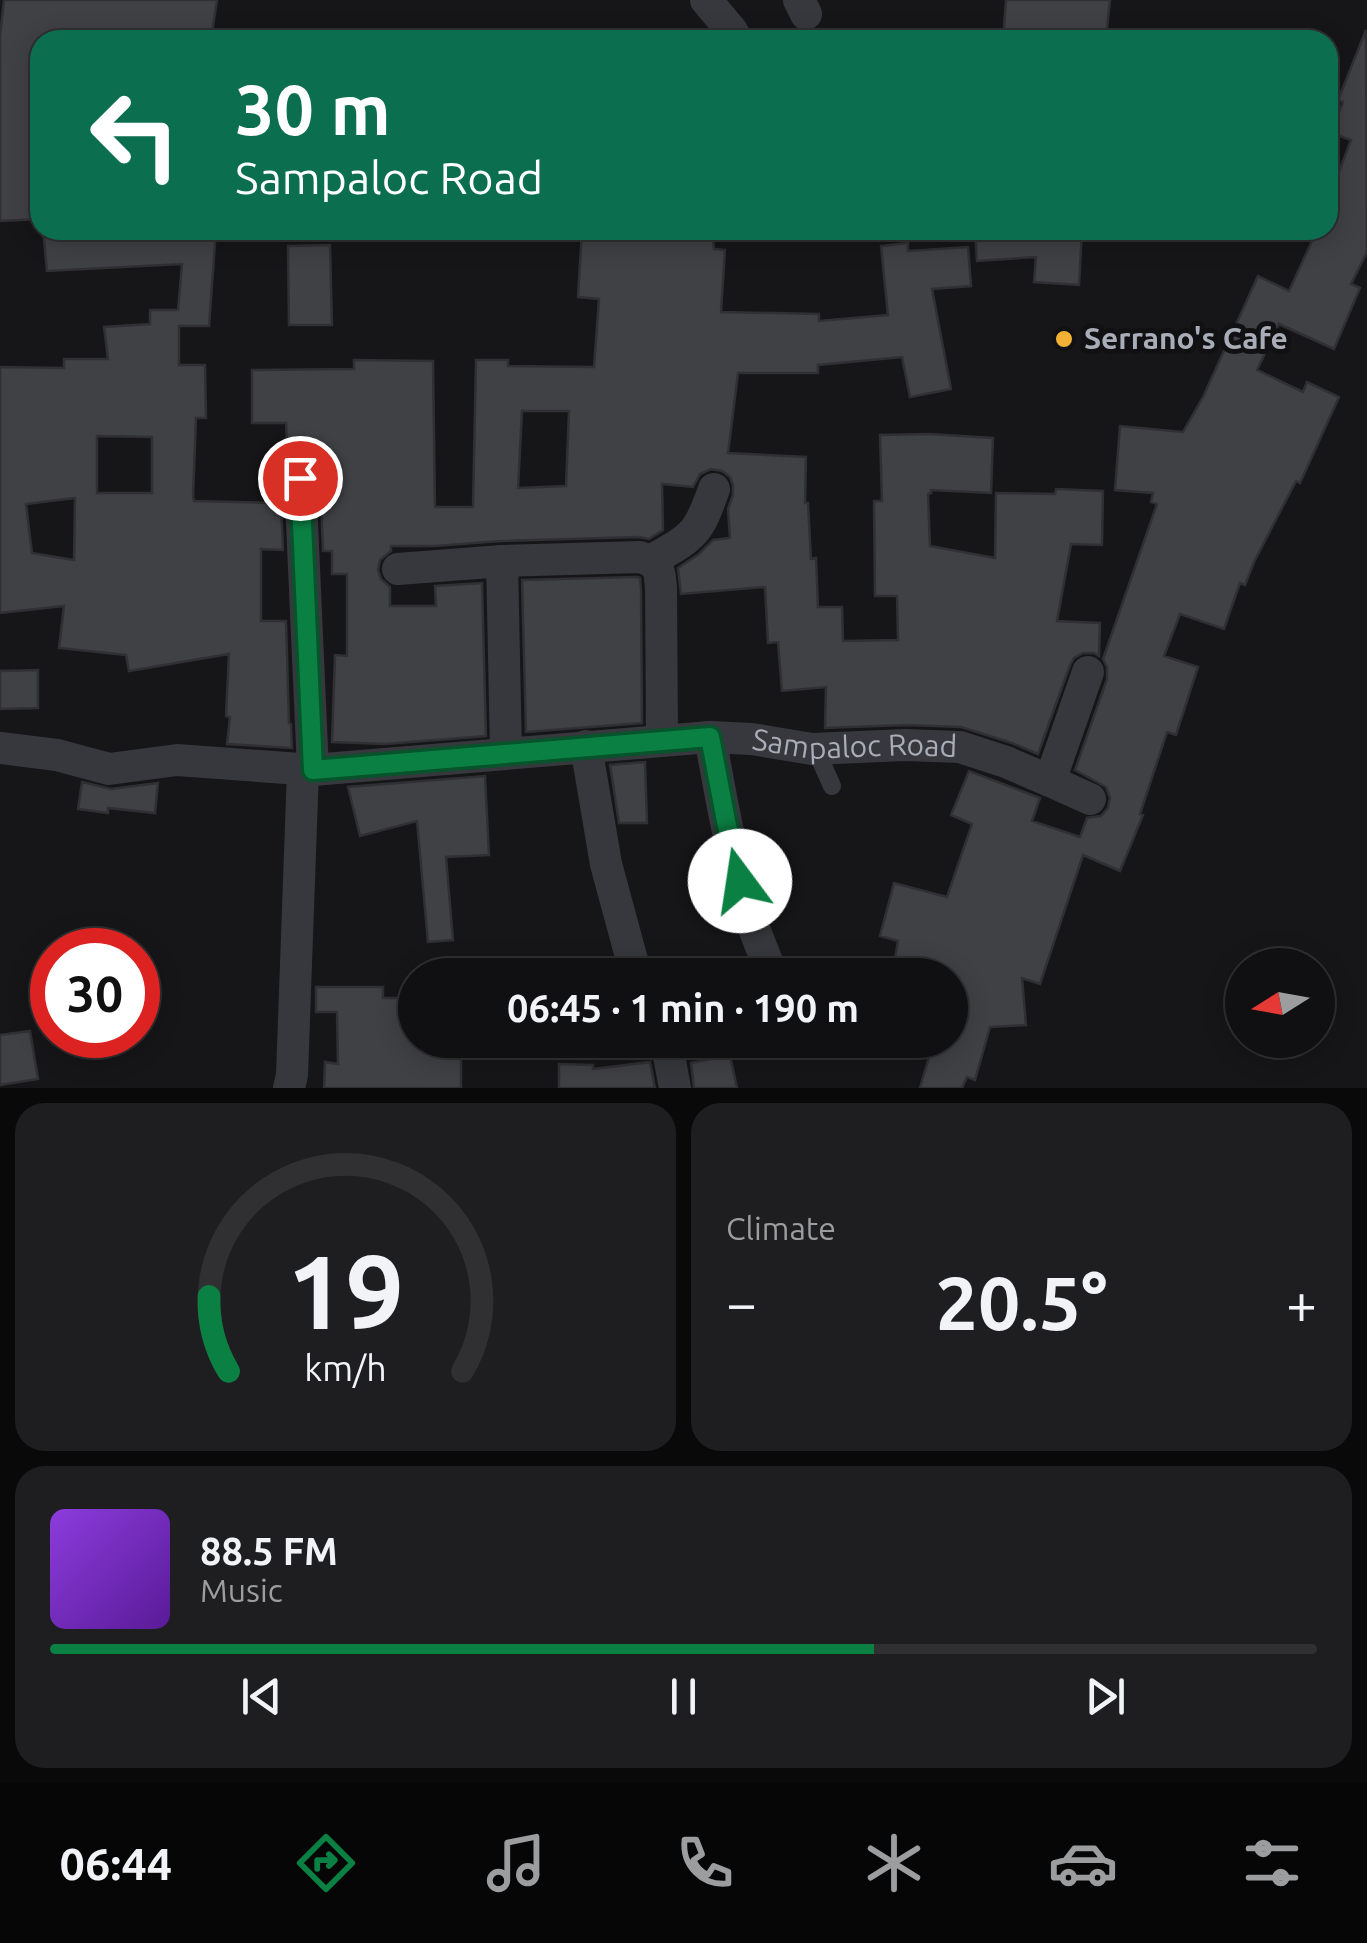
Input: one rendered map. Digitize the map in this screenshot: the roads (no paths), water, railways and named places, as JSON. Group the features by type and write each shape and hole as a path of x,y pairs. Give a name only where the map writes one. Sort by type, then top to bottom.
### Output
{"street":[{"path":"706,0 731,30"},
{"path":"289,1088 308,770 300,478"},
{"path":"652,560 693,534 703,521 714,488"},
{"path":"398,569 502,561 640,557 652,560 659,568 661,588 662,740"},
{"path":"502,561 506,752"},
{"path":"1050,782 1088,672"},
{"path":"710,737 740,881 765,958"},
{"name":"Sampaloc Road","path":"0,748 56,755 109,769 177,760 308,770 710,737 812,749 960,747 1006,762 1090,799"},
{"path":"586,746 606,864 630,958"},
{"path":"669,1058 675,1088"}],"lane":[{"path":"812,749 832,786"}],"place":[{"name":"Serrano's Cafe","path":"1064,339"}]}
